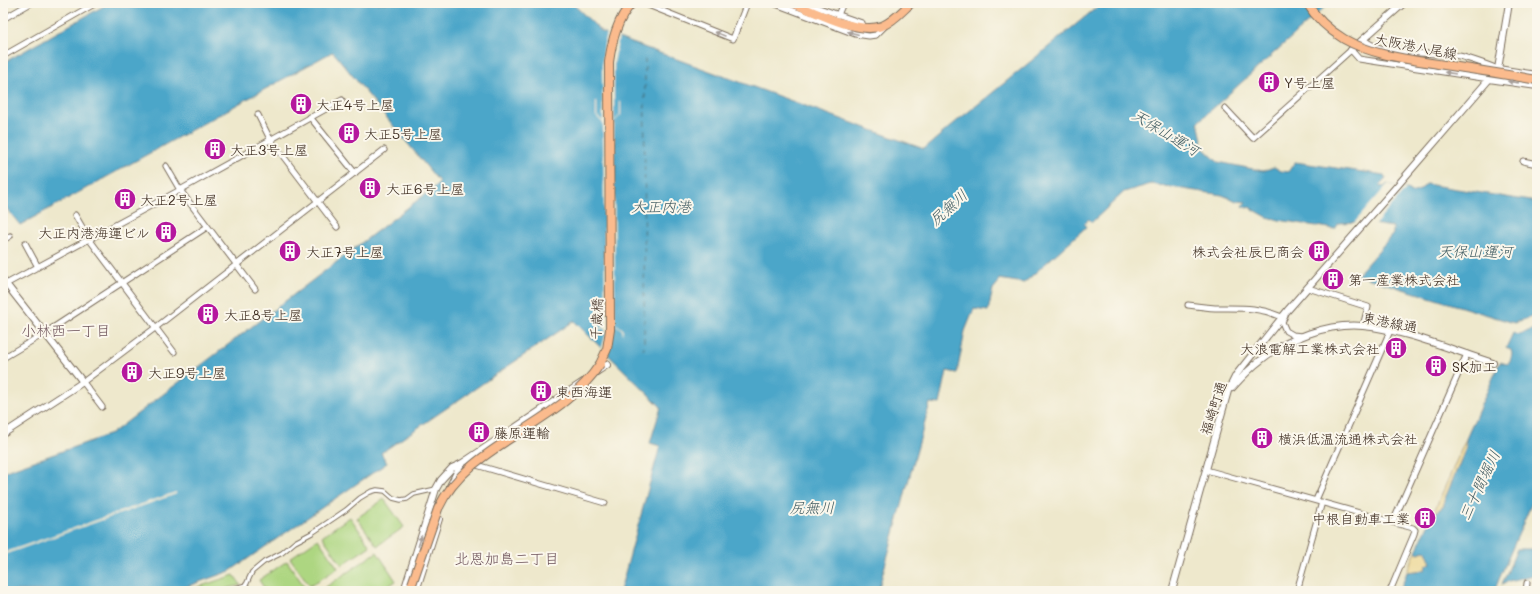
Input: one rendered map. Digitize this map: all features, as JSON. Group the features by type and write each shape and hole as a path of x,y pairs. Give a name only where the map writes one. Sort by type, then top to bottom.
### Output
{"main road":[{"name":"千歳橋","path":"413,589 438,509 448,490 462,474 570,398 595,372 607,349 610,330 609,62 616,29 632,3"},
{"path":"792,3 848,25 881,26 887,23 911,3"},
{"name":"大阪港八尾線","path":"1307,3 1318,18 1330,29 1345,40 1367,49 1412,60 1537,80"}],"street":[{"path":"3,19 31,3"},
{"path":"3,56 96,3"},
{"path":"643,3 733,39 747,3"},
{"path":"773,3 845,31 862,35 876,35 887,23"},
{"path":"805,3 865,26"},
{"path":"838,15 843,3"},
{"path":"1225,108 1253,138 1404,3"},
{"path":"1498,68 1508,3"},
{"path":"1364,39 1369,45 1411,53 1441,54 1460,57 1498,68 1537,75"},
{"path":"1351,50 1359,59 1537,86"},
{"name":"福崎町通","path":"1172,591 1228,391 1236,375 1286,311 1363,225 1498,68"},
{"path":"102,407 4,283 38,267 342,100"},
{"path":"258,115 270,140 338,227"},
{"path":"310,117 355,173"},
{"path":"3,434 83,382 384,150"},
{"path":"1523,161 1537,164"},
{"path":"166,166 180,190 255,289"},
{"path":"75,215 89,239 174,352"},
{"path":"3,358 45,333 207,227"},
{"path":"3,240 10,236"},
{"path":"25,243 38,267"},
{"path":"1308,288 1368,307 1363,326"},
{"path":"1188,305 1218,308 1247,307 1282,317"},
{"path":"1286,311 1282,322 1286,331 1293,335 1303,336"},
{"name":"東港線通","path":"1228,391 1260,360 1293,340 1326,330 1343,327 1363,326 1390,331 1493,363"},
{"path":"1297,591 1319,501 1390,331"},
{"path":"1393,522 1466,354"},
{"path":"404,591 436,489 452,468 607,366"},
{"path":"413,589 445,498 462,462"},
{"path":"462,462 605,503"},
{"path":"1206,470 1413,528 1415,530 1390,591"},
{"path":"436,489 445,498"},
{"path":"226,591 246,585 252,572 264,562 282,553 295,542 312,533 370,492 377,490 385,491 393,498 401,500 407,499 414,494 436,489"},
{"path":"1526,583 1526,591"}],"green space":[{"path":"384,499 404,527 377,546 357,518"},
{"path":"350,517 370,546 342,565 322,536"},
{"path":"318,539 338,568 310,586 290,558"},
{"path":"377,552 396,581 381,591 320,591"},
{"path":"287,561 306,589 304,591 266,591 259,580"},
{"path":"234,575 241,585 218,591 186,591"}],"sand":[{"path":"1466,439 1466,448 1444,501 1444,506 1433,514"},
{"path":"1426,550 1431,562 1427,565 1425,570 1407,572 1416,551 1419,553"}],"water":[{"name":"大正内港","path":"109,3 572,3 602,32 924,149 1102,3 1329,3 1198,122 1203,148 1218,162 1263,171 1274,167 1281,171 1288,172 1295,162 1384,175 1386,179 1379,186 1384,187 1387,184 1410,190 1411,193 1420,190 1426,184 1537,202 1537,315 1514,323 1357,275 1393,234 1393,227 1359,222 1339,223 1335,229 1279,220 1267,217 1249,207 1247,208 1243,206 1246,202 1237,201 1222,195 1151,184 1124,192 1092,222 1089,219 1084,224 1086,227 1024,283 999,279 998,283 993,289 988,311 974,309 965,331 957,373 947,371 940,404 930,403 878,591 620,591 660,446 650,443 661,407 574,321 381,453 387,463 230,571 174,591 3,591 3,472 111,434 440,183 332,52 20,225 3,204 3,63"},
{"name":"三十間堀川","path":"1537,328 1537,491 1494,591 1400,591 1407,572 1425,570 1426,566 1431,563 1426,550 1418,553 1416,551 1433,514 1444,506 1444,501 1466,448 1466,439 1500,362 1507,364 1510,362 1512,354 1511,350 1506,348 1513,333 1517,335"},
{"path":"1517,549 1537,549 1537,574 1509,581 1502,585"}],"pier":[{"path":"607,32 619,36 614,63 614,121 620,115 621,102 621,115 614,122 615,325 618,325 623,329 623,335 622,330 618,326 615,326 607,356 601,350 606,334 604,328 599,330 599,328 604,326 605,306 603,123 596,116 596,102 597,116 603,121 602,64"},
{"path":"1388,184 1406,189 1373,227 1354,223"},
{"path":"176,492 176,494 3,555 3,553"}],"ferry route":[{"path":"642,349 644,349 645,59"}],"place":[{"name":"Y号上屋","path":"1269,82"},
{"name":"大正4号上屋","path":"301,104"},
{"name":"大正5号上屋","path":"349,133"},
{"name":"大正3号上屋","path":"215,149"},
{"name":"大正6号上屋","path":"370,188"},
{"name":"大正2号上屋","path":"125,199"},
{"name":"大正内港海運ビル","path":"166,232"},
{"name":"大正7号上屋","path":"290,251"},
{"name":"株式会社辰巳商会","path":"1319,251"},
{"name":"第一産業株式会社","path":"1333,279"},
{"name":"大正8号上屋","path":"208,314"},
{"name":"大浪電解工業株式会社","path":"1396,348"},
{"name":"SK加工","path":"1436,366"},
{"name":"大正9号上屋","path":"132,372"},
{"name":"東西海運","path":"541,391"},
{"name":"藤原運輸","path":"479,432"},
{"name":"横浜低温流通株式会社","path":"1262,438"},
{"name":"中根自動車工業","path":"1425,518"}],"district":[{"name":"小林西一丁目","path":"66,330"},
{"name":"北恩加島二丁目","path":"507,558"}],"water label":[{"name":"天保山運河","path":"1166,132"},
{"name":"尻無川","path":"948,207"},
{"name":"天保山運河","path":"1475,251"},
{"name":"尻無川","path":"812,507"}]}
